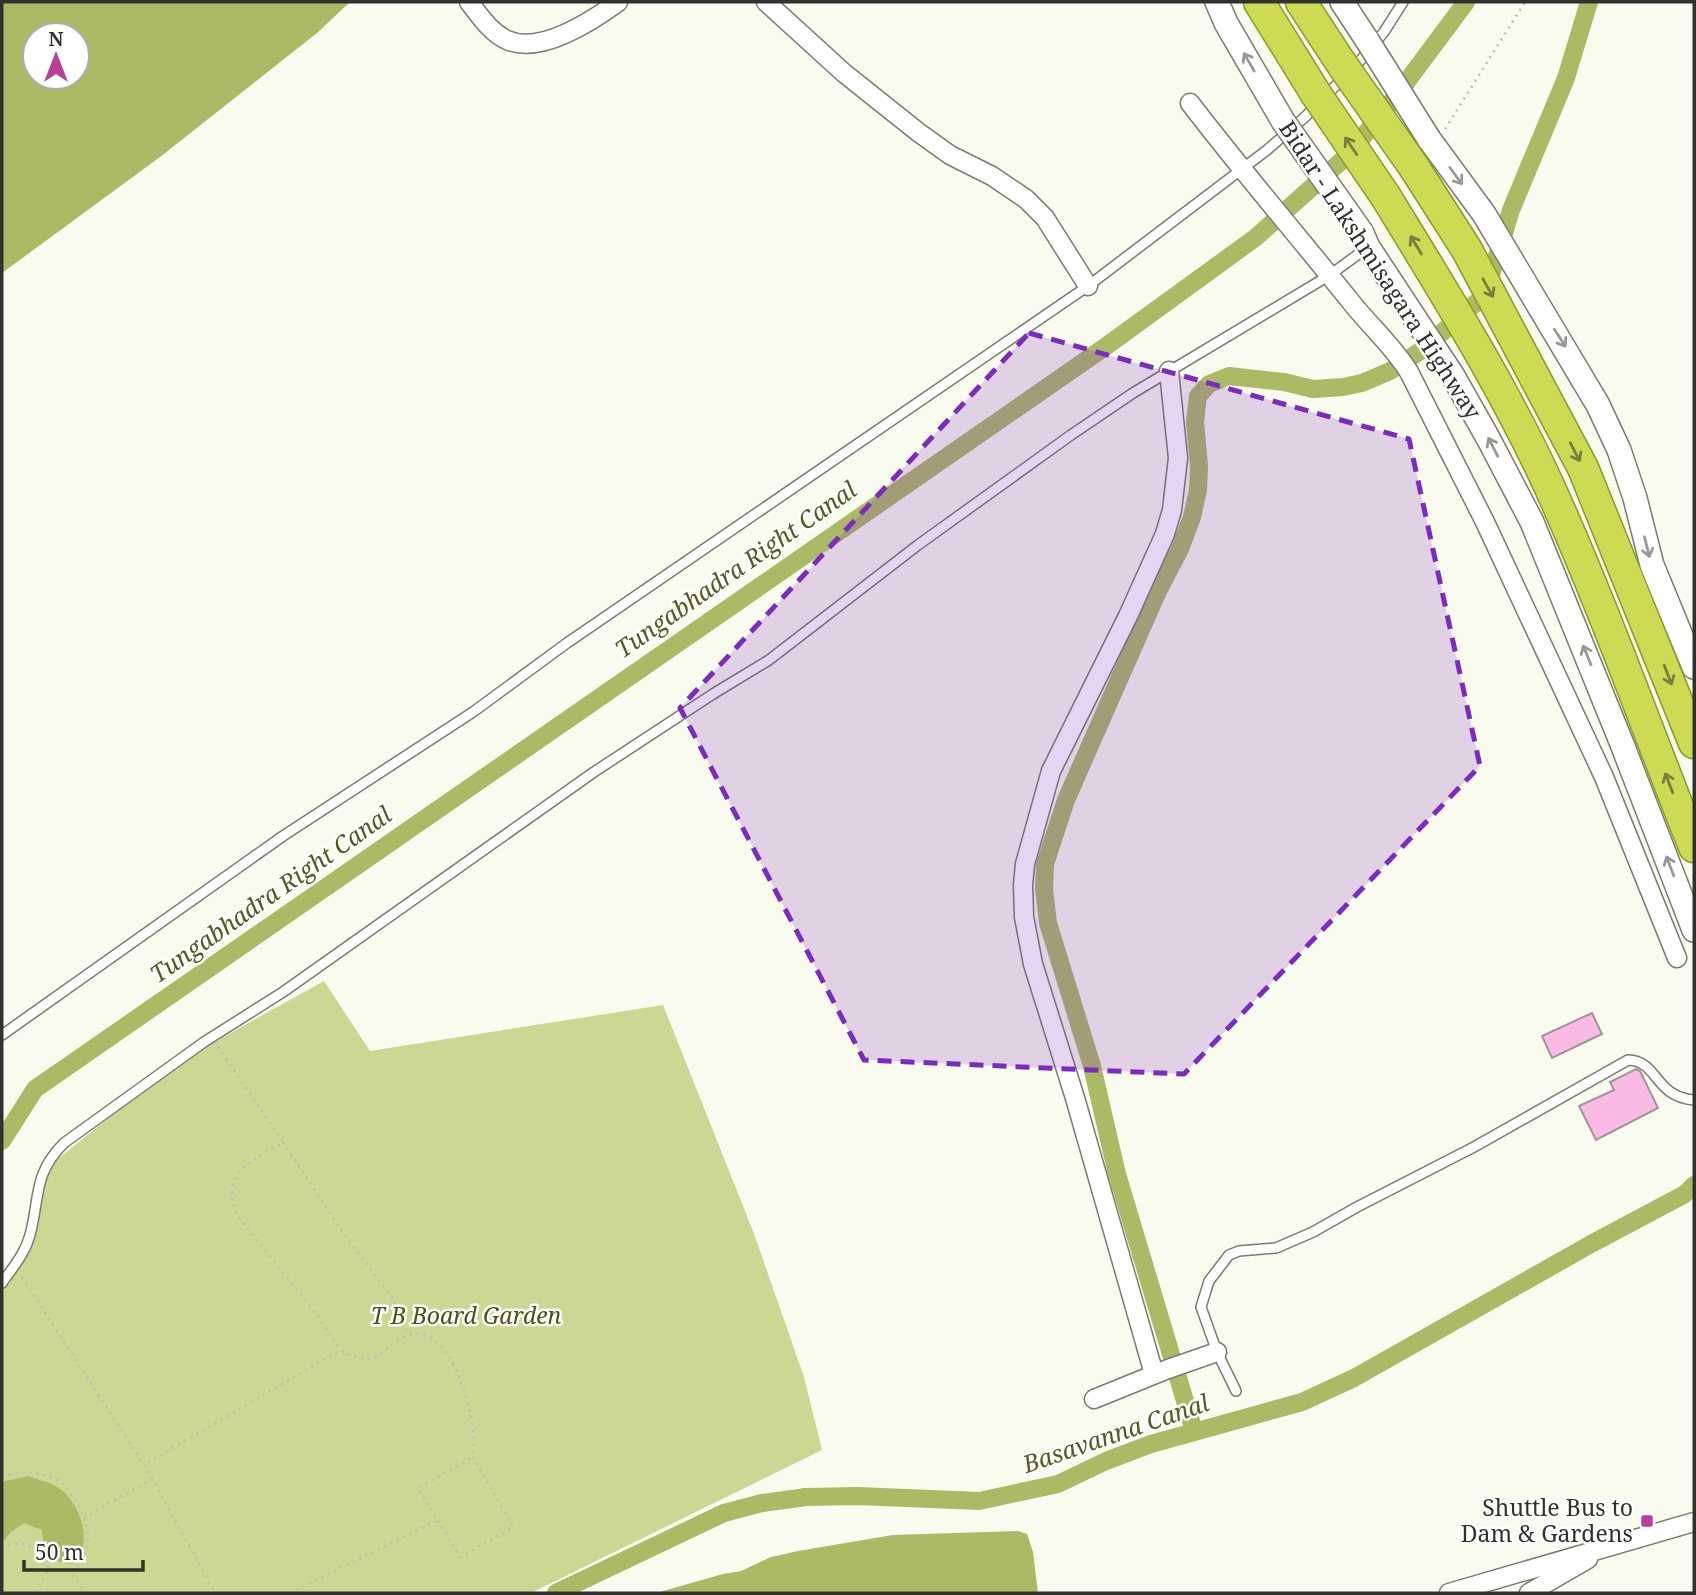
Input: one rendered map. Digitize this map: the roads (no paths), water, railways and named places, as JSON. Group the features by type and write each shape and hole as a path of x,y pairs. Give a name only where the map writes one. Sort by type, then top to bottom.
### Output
{"highway":[{"name":"Bidar - Lakshmisagara Highway","path":"1259,2 1316,94 1386,197 1445,293 1518,423 1549,487 1598,604 1694,847"},
{"path":"1301,2 1343,66 1426,151 1467,250 1583,468 1694,743"}],"street":[{"path":"469,2 497,34 510,42 528,43 549,40 575,30 618,2"},
{"path":"766,2 844,73 918,132 950,155 992,176 1026,198 1045,218 1088,286"},
{"name":"Bidar - Lakshmisagara Highway","path":"1217,2 1226,23 1283,121 1365,240 1453,376 1532,522 1613,720 1694,930"},
{"path":"1342,2 1367,40 1426,151 1484,214 1598,405 1619,450 1635,498 1652,565 1694,667"},
{"path":"1190,103 1240,170 1398,355 1409,372 1485,522 1604,777 1677,958"},
{"path":"1161,1371 1034,964 1024,918 1023,885 1031,836 1051,771 1166,534 1172,510 1178,458 1169,371"},
{"path":"1094,1399 1161,1371 1217,1352"},
{"path":"1449,1593 1694,1522"},
{"path":"1529,1593 1564,1575 1602,1549"}],"lane":[{"path":"2,1035 283,836 473,712 566,643 1088,286 1306,116 1384,32 1403,2"},
{"path":"2,1283 22,1255 30,1235 42,1172 50,1156 64,1143 212,1037 283,992 605,765 769,660 918,545 1071,435 1169,371 1329,275 1365,240"},
{"path":"1236,1391 1217,1352 1201,1307 1209,1281 1229,1255 1239,1251 1276,1248 1313,1232 1475,1147 1628,1060 1637,1060 1647,1066 1665,1090 1676,1097 1694,1100"}],"waterway":[{"name":"Tungabhadra Right Canal","path":"2,1141 35,1089 1105,347 1255,238 1348,155 1466,2"},
{"path":"1194,1431 1117,1174 1092,1066 1048,923 1044,889 1045,864 1066,800 1192,517 1198,490 1195,422 1198,396 1209,384 1229,376 1284,382 1313,389 1362,383 1390,371 1422,350 1485,295 1511,210 1566,78 1589,2"},
{"name":"Basavanna Canal","path":"556,1593 724,1513 762,1503 806,1497 858,1496 979,1501 1058,1484 1106,1461 1151,1444 1302,1402 1354,1378 1685,1194 1694,1185"}],"place":[{"name":"Shuttle Bus to Dam & Gardens","path":"1647,1521"}],"park label":[{"name":"T B Board Garden","path":"466,1316"}]}
